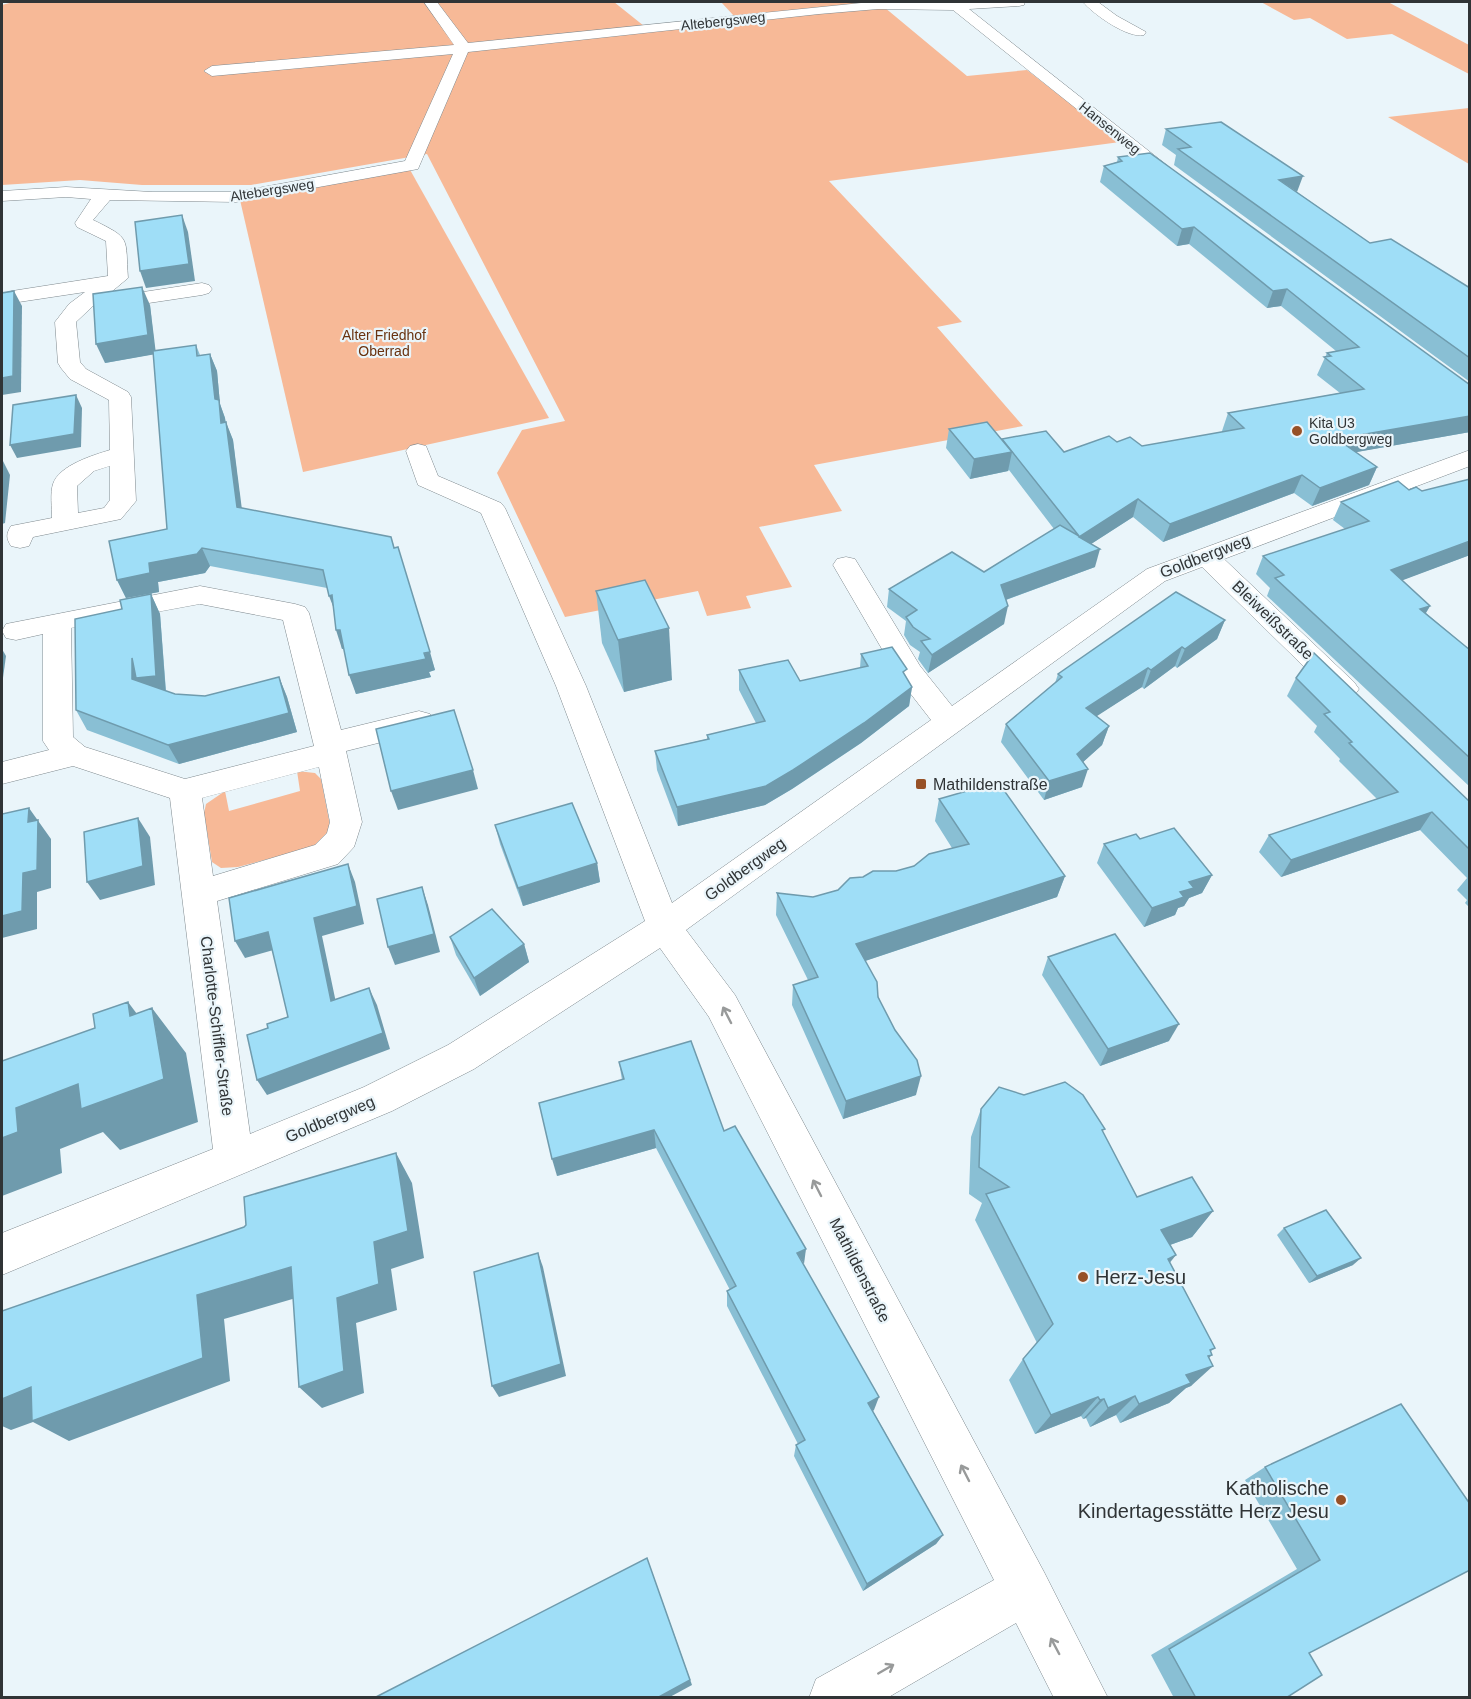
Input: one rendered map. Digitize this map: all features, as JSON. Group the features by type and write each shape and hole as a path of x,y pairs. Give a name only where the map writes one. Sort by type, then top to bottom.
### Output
{"street":[{"path":"212,71 354,60 463,47 430,2"},
{"name":"Altebergsweg","path":"2,196 66,192 105,195 246,197 412,165 463,47 819,10 907,4 956,6 1018,2"},
{"path":"1090,2 1112,19 1139,32"},
{"name":"Hansenweg","path":"956,6 1196,195"},
{"path":"20,540 20,532 112,514 123,501 120,397 78,374 69,363 65,322 76,308 118,278 116,242 113,237 84,224 84,220 105,195"},
{"path":"12,297 113,281"},
{"path":"76,308 202,289"},
{"name":"Mathildenstraße","path":"418,451 427,480 492,508 571,686 664,927 722,1006 1082,1698"},
{"path":"65,523 66,484 85,466 122,454"},
{"name":"Goldbergweg","path":"2,1254 234,1160 423,1077 460,1057 664,927 1156,575 1470,457"},
{"name":"Bleiweißstraße","path":"1205,555 1367,711"},
{"path":"846,565 910,673 949,722"},
{"path":"16,631 200,595 295,613 330,748 346,822 342,838 326,855 200,892"},
{"path":"57,622 58,741 74,756 185,791 442,717"},
{"path":"2,773 74,756"},
{"name":"Charlotte-Schiffler-Straße","path":"185,791 234,1160"},
{"path":"835,1698 1026,1590"}],"green space":[{"path":"13,2 614,2 644,26 884,7 967,76 1027,70 1120,142 829,181 962,322 937,327 1023,426 814,465 842,511 759,527 792,587 746,596 751,608 707,616 698,591 565,617 497,473 522,430 565,421 427,154 251,185 142,185 80,180 2,185 2,5"},
{"path":"721,2 881,2 734,16"},
{"path":"1261,2 1388,2 1469,45 1469,74 1392,34 1347,39 1310,18 1294,20"},
{"path":"1469,108 1469,164 1388,117"},
{"name":"Alter Friedhof Oberrad","path":"409,168 549,418 303,472 240,200"},
{"path":"297,771 315,773 321,779 330,825 328,835 317,846 238,867 221,868 212,862 204,813 206,804 225,791 229,811 300,791"}],"building":[{"path":"1221,122 1303,176 1279,180 1370,243 1391,239 1470,288 1470,358 1178,149 1191,147 1166,129"},
{"path":"1150,153 1470,385 1470,416 1337,439 1377,467 1320,488 1302,475 1170,524 1138,499 1079,537 1100,549 1001,585 1008,606 932,655 921,641 930,639 913,627 906,617 917,610 889,589 952,552 984,572 1060,525 1079,536 1002,439 1046,431 1064,452 1109,436 1117,442 1130,437 1142,446 1244,428 1228,413 1364,389 1324,357 1331,356 1327,353 1359,347 1287,289 1273,291 1194,227 1182,229 1104,166 1122,161 1118,157"},
{"path":"182,215 189,264 140,271 135,222"},
{"path":"142,287 148,335 96,344 93,294"},
{"path":"14,291 13,376 2,378 2,293"},
{"path":"196,345 197,356 210,354 215,399 219,400 221,423 226,422 237,507 391,537 394,548 398,547 430,652 424,653 426,659 349,675 340,630 336,630 332,595 329,596 323,570 202,548 197,554 149,563 150,573 117,580 109,541 167,529 153,351"},
{"path":"76,395 74,434 10,445 13,405"},
{"path":"987,422 1012,452 974,459 949,429"},
{"path":"1470,479 1470,541 1391,570 1430,606 1420,609 1470,650 1470,758 1275,578 1284,575 1263,556 1369,521 1341,502 1398,481 1409,490 1416,487 1422,491"},
{"path":"645,580 669,628 618,640 596,591"},
{"path":"1176,592 1225,620 1185,649 1182,647 1151,670 1148,668 1086,708 1109,726 1077,754 1088,769 1049,781 1006,724 1062,677 1058,674"},
{"path":"151,594 156,676 136,678 132,658 132,679 175,694 205,696 279,677 289,713 168,745 76,710 75,619 122,609 120,600"},
{"path":"892,647 907,669 903,672 912,687 864,723 766,786 677,807 655,751 709,739 707,735 765,721 739,670 788,660 800,681 868,666 861,654"},
{"path":"1314,653 1470,802 1470,850 1432,812 1291,860 1269,835 1398,792 1349,743 1352,742 1324,714 1330,712 1296,678"},
{"path":"454,710 473,770 391,791 376,729"},
{"path":"998,782 1065,876 856,944 877,982 878,997 895,1030 917,1060 921,1076 846,1101 793,985 818,977 777,893 813,897 838,890 850,878 863,877 873,871 896,871 914,866 929,854 969,844 939,799"},
{"path":"572,803 597,863 518,888 495,825"},
{"path":"29,808 28,822 38,820 37,870 23,873 22,911 2,916 2,814"},
{"path":"138,818 143,866 87,882 84,832"},
{"path":"1174,828 1212,875 1189,882 1194,888 1180,892 1184,897 1152,908 1104,844 1136,834 1140,839"},
{"path":"348,864 357,906 314,918 331,1001 369,988 383,1033 257,1080 247,1035 268,1028 267,1024 288,1017 268,932 235,941 229,898"},
{"path":"422,887 434,934 388,947 377,899"},
{"path":"492,909 524,944 474,978 450,937"},
{"path":"1115,934 1179,1024 1108,1049 1048,957"},
{"path":"128,1002 130,1016 152,1008 164,1079 81,1109 78,1084 16,1108 18,1132 2,1138 2,1061 95,1028 93,1014"},
{"path":"691,1041 724,1131 735,1126 806,1249 797,1253 879,1397 868,1403 943,1535 867,1584 796,1445 805,1440 727,1291 736,1286 654,1130 552,1159 539,1103 624,1079 619,1062"},
{"name":"Herz-Jesu","path":"1065,1082 1083,1095 1105,1129 1102,1130 1137,1197 1192,1177 1213,1211 1161,1230 1176,1255 1168,1259 1215,1348 1210,1350 1212,1355 1208,1356 1213,1366 1186,1375 1191,1383 1139,1404 1135,1396 1108,1408 1104,1399 1100,1400 1098,1397 1051,1415 1023,1359 1053,1324 986,1194 1009,1187 979,1167 981,1109 999,1087 1024,1095"},
{"path":"396,1153 408,1231 374,1242 379,1284 337,1298 344,1371 299,1387 291,1267 197,1295 203,1358 32,1421 31,1387 2,1399 2,1311 244,1227 246,1225 244,1197"},
{"path":"1326,1210 1361,1258 1317,1276 1284,1228"},
{"path":"538,1253 561,1364 492,1386 474,1272"},
{"path":"1401,1404 1470,1504 1470,1570 1309,1653 1322,1675 1286,1698 1196,1698 1169,1649 1320,1560 1265,1467"},
{"path":"647,1558 690,1680 657,1698 374,1698"}],"place":[{"name":"Kita U3 Goldbergweg","path":"1297,431"},
{"name":"Mathildenstraße","path":"921,784"},
{"name":"Herz-Jesu","path":"1083,1277"},
{"name":"Katholische Kindertagesstätte Herz Jesu","path":"1341,1500"}]}
